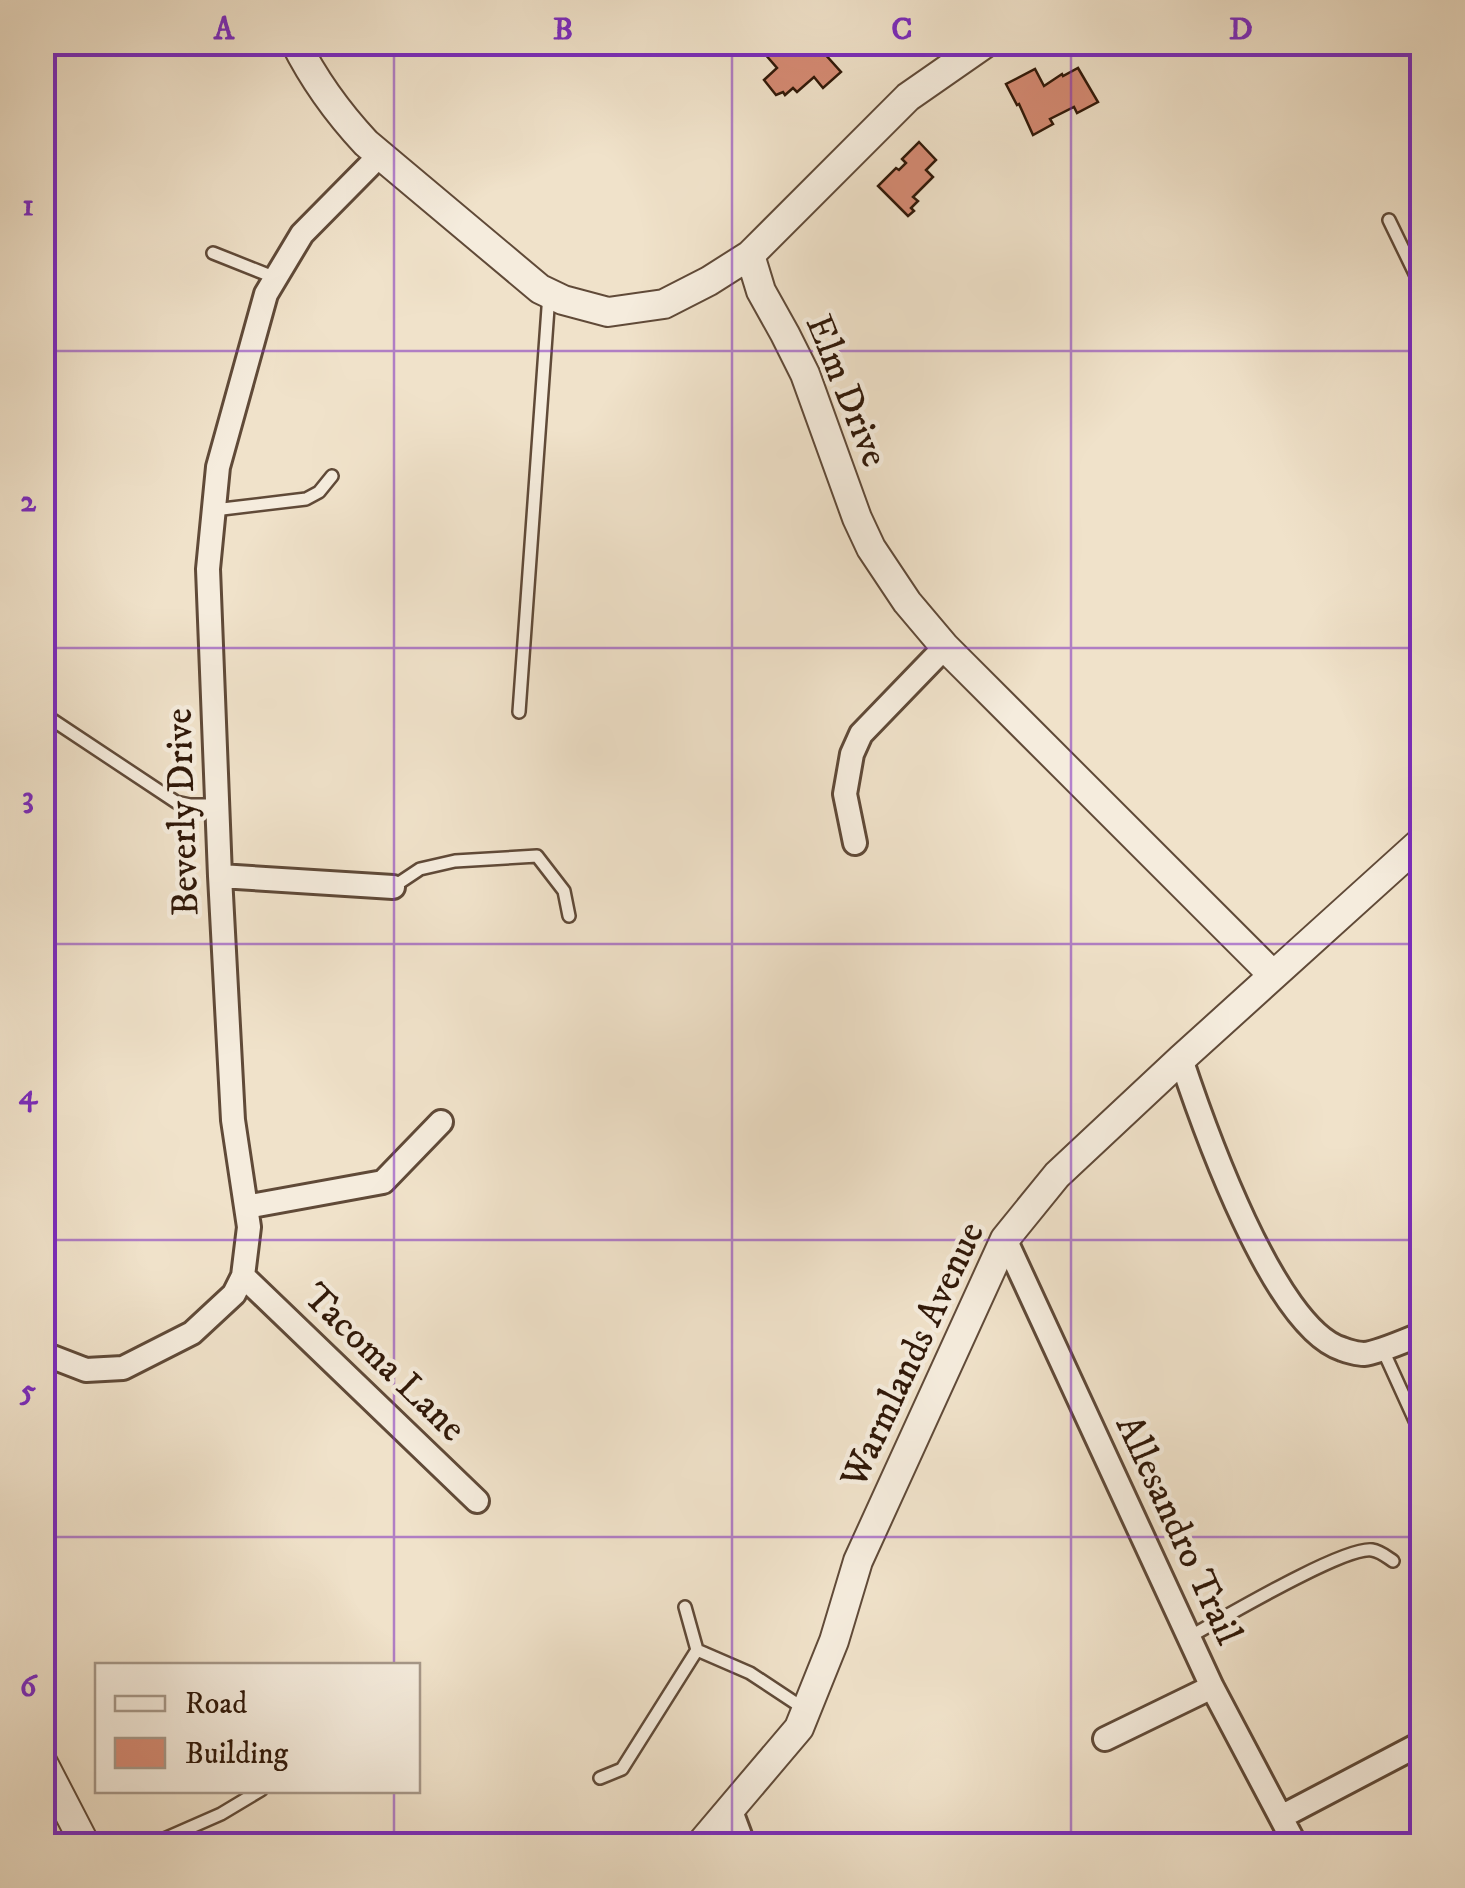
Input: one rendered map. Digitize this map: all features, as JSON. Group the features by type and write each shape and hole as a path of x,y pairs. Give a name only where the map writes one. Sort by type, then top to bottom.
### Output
{"street":[{"path":"295,42 310,73 366,143 540,290 608,312 664,304 750,255 908,97 987,42"},
{"name":"Beverly Drive","path":"243,1276 249,1227 233,1120 208,569 218,467 266,294 302,234 381,154"},
{"name":"Elm Drive","path":"750,255 760,291 804,374 857,518 871,548 907,602 945,647 1273,976"},
{"path":"856,843 844,794 852,754 861,734 945,647"},
{"name":"Warmlands Avenue","path":"699,1846 799,1728 834,1641 858,1561 1005,1239 1057,1175 1422,841"},
{"path":"220,876 392,887"},
{"path":"1180,1059 1210,1144 1258,1246 1288,1301 1317,1336 1338,1349 1364,1354 1422,1334"},
{"path":"246,1207 383,1182 442,1122"},
{"name":"Allesandro Trail","path":"1005,1239 1212,1687 1288,1831"},
{"path":"42,1353 86,1370 123,1368 192,1333 234,1294 243,1276"},
{"name":"Tacoma Lane","path":"243,1276 477,1501"},
{"path":"1105,1740 1212,1687"},
{"path":"1288,1831 1422,1743"},
{"path":"42,1761 86,1846"},
{"path":"730,1811 744,1846"}],"lane":[{"path":"1388,220 1422,288"},
{"path":"213,253 276,278"},
{"path":"519,712 549,294"},
{"path":"214,510 306,499 319,492 332,476"},
{"path":"42,713 176,802 217,805"},
{"path":"392,887 420,869 455,861 537,856 564,891 569,916"},
{"path":"1382,1348 1422,1436"},
{"path":"1189,1638 1346,1555 1372,1550 1393,1561"},
{"path":"600,1778 622,1770 697,1650 685,1607"},
{"path":"697,1650 750,1673 806,1710"},
{"path":"148,1846 222,1814 257,1793"},
{"path":"1262,1846 1288,1831"}],"building":[{"path":"777,42 814,42 841,72 823,88 814,77 797,92 793,88 785,95 776,95 764,80 777,68 764,53"},
{"path":"1078,68 1098,102 1077,113 1074,107 1050,119 1053,124 1033,135 1006,84 1035,69 1044,86"},
{"path":"919,142 936,160 926,170 933,177 913,197 918,201 908,216 878,186 906,163 902,159"}]}
